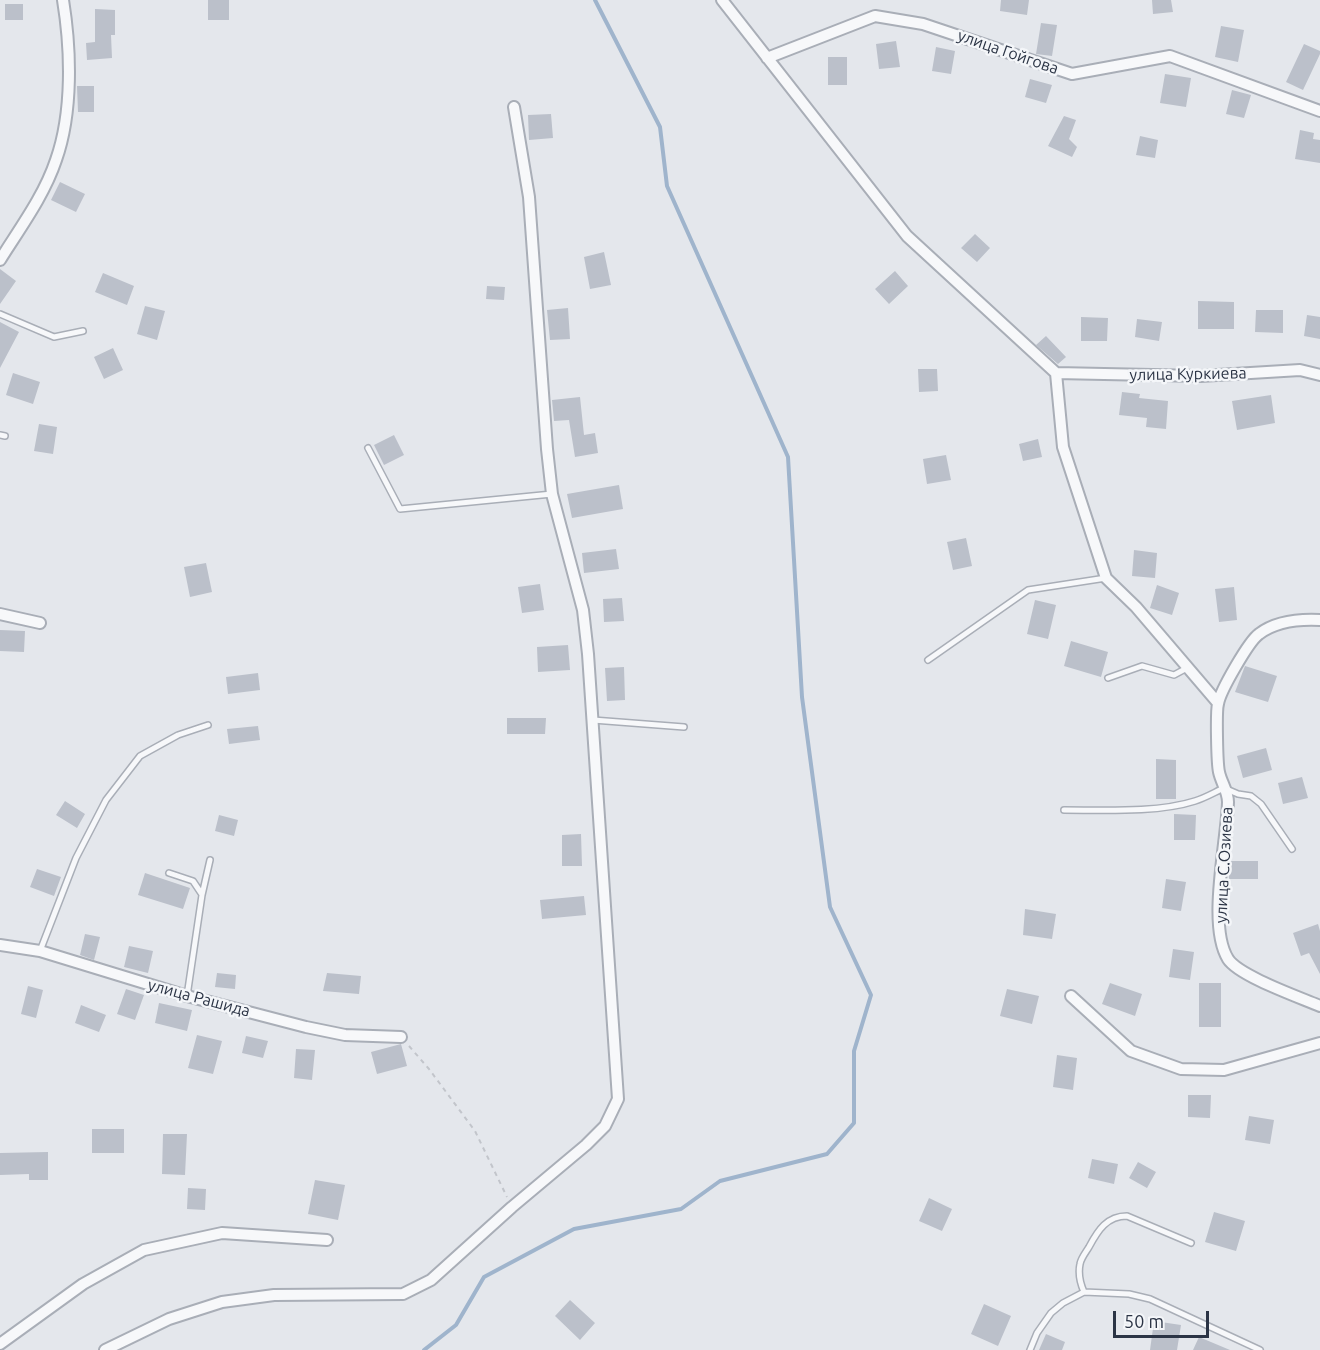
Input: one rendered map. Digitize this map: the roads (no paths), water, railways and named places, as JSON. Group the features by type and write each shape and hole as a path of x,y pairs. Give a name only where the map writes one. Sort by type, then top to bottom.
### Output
{"street":[{"path":"0,260 35,204 56,160 64,123 69,74 67,24 63,0"},
{"path":"723,0 907,236 1056,373 1063,447 1106,578 1136,607 1218,703"},
{"name":"улица Гойгова","path":"767,58 875,16 923,24 1072,74 1170,56 1320,111"},
{"path":"105,1350 169,1318 222,1302 274,1295 403,1294 431,1280 512,1207 586,1145 605,1126 618,1099 588,654 583,610 552,494 529,197 514,107"},
{"name":"улица Куркиева","path":"1056,373 1201,376 1300,370 1320,375"},
{"path":"0,614 40,623"},
{"name":"улица С.Озиева","path":"1320,620 1279,624 1260,633 1251,641 1241,657 1218,703 1218,771 1228,798 1219,900 1219,923 1225,953 1240,971 1320,1006"},
{"name":"улица Рашида","path":"0,945 40,951 187,996 345,1035 401,1037"},
{"path":"1071,996 1131,1051 1182,1069 1224,1070 1320,1043"},
{"path":"0,1344 83,1284 144,1250 222,1233 327,1240"}],"lane":[{"path":"0,314 54,337 83,332"},
{"path":"368,448 400,509 552,494"},
{"path":"928,660 1028,590 1106,578"},
{"path":"1108,678 1142,666 1174,675 1187,668"},
{"path":"592,720 684,726"},
{"path":"40,951 76,858 106,800 140,756 178,735 208,725"},
{"path":"1064,810 1173,806 1194,801 1224,788 1251,796 1261,804 1292,849"},
{"path":"187,996 201,895 210,860"},
{"path":"169,873 193,881 198,886 201,895"},
{"path":"1084,1292 1079,1275 1080,1262 1096,1234 1107,1221 1117,1216 1127,1216 1191,1243"},
{"path":"1030,1350 1037,1333 1051,1313 1063,1302 1084,1292 1129,1294 1150,1299 1260,1350"}],"waterway":[{"path":"424,1350 456,1325 484,1277 574,1229 681,1209 720,1181 827,1154 854,1123 854,1051 871,995 830,907 802,697 788,457 667,186 660,127 595,0"}]}
